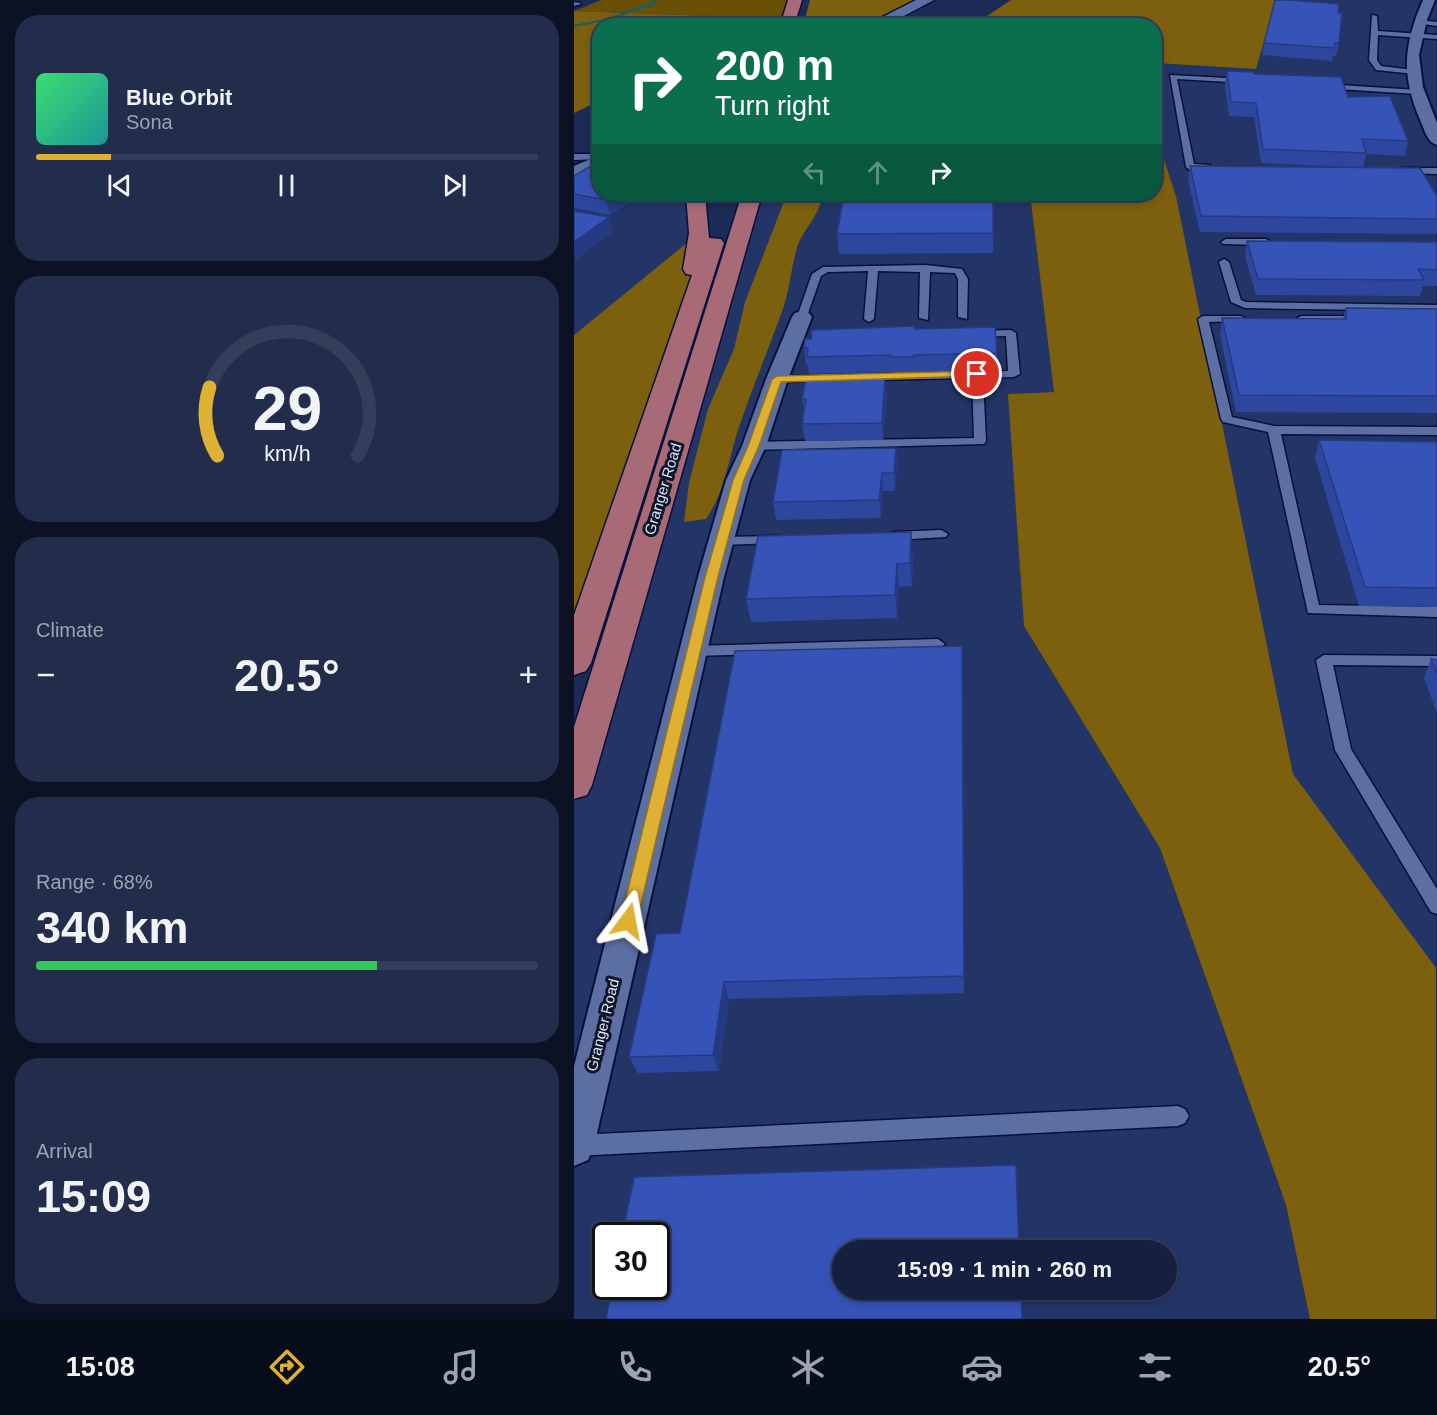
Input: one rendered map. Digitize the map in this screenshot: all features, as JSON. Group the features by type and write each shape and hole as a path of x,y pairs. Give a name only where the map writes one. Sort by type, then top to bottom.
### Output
{"main road":[{"path":"789,18 795,0"},
{"path":"805,18 810,0"},
{"path":"673,362 698,247 696,201"},
{"name":"Granger Road","path":"574,663 673,362 730,201"},
{"name":"Granger Road","path":"574,785 750,201"},
{"path":"733,254 764,201"}],"street":[{"path":"889,18 927,0"},
{"path":"1431,2 1417,29 1411,59 1417,92 1431,116 1436,140"},
{"path":"574,173 592,164"},
{"name":"Granger Road","path":"574,1146 721,541 738,480 754,446 777,379 801,331"}],"lane":[{"path":"1374,16 1373,60 1379,68 1413,72"},
{"path":"1375,33 1417,29 1436,24"},
{"path":"1417,29 1436,37"},
{"path":"1214,167 1190,167 1172,77 1254,82"},
{"path":"1312,85 1417,92"},
{"path":"574,157 592,160"},
{"path":"1390,171 1436,171"},
{"path":"1226,242 1273,242"},
{"path":"1224,262 1236,302 1245,305 1436,308"},
{"path":"869,319 873,268"},
{"path":"924,318 925,268"},
{"path":"801,331 817,274 826,269 952,268 959,271 963,279 963,317"},
{"path":"1250,319 1204,319 1227,419 1274,430 1436,431"},
{"path":"1285,319 1378,319"},
{"path":"1402,319 1436,319"},
{"path":"777,379 1014,374 1011,333 966,334"},
{"path":"754,446 980,441 977,374"},
{"path":"1274,430 1313,610 1436,612"},
{"path":"883,536 942,534"},
{"path":"721,541 791,539"},
{"path":"693,651 938,644"},
{"path":"1436,661 1324,660 1343,750 1436,906"},
{"path":"574,1146 1178,1116"}],"shaded area":[{"path":"601,0 795,0 789,18 574,11"},
{"path":"810,0 927,0 887,18 805,18"},
{"path":"1011,0 1276,0 1256,69 1162,63 1162,18 984,18"},
{"path":"1276,0 1436,0 1436,968 1293,774 1176,196 1162,153 1162,63 1256,69"},
{"path":"574,11 762,18 592,18 592,104 574,113"},
{"path":"1162,153 1176,196 1293,774 1436,968 1436,1319 1310,1319 1286,1205 1160,848 1024,626 1008,394 1054,392 1031,201 1162,201"},
{"path":"592,164 592,201 697,201 699,233 574,335 574,173"},
{"path":"764,201 1031,201 1054,392 1009,394 1024,626 1160,848 1286,1205 1310,1319 574,1319 574,785 733,254"},
{"path":"784,201 821,201 799,243 783,309 742,417 717,499 706,519 684,522 689,483 708,409 734,349 745,302"},
{"path":"699,233 699,247 673,362 574,663 574,335"}],"building":[{"path":"1275,0 1339,4 1338,13 1342,13 1339,43 1335,43 1334,48 1264,43"},
{"path":"1227,71 1341,77 1348,97 1390,96 1408,141 1362,139 1366,153 1263,149 1256,103 1231,102"},
{"path":"1190,166 1420,168 1437,196 1437,219 1201,216"},
{"path":"592,168 592,197 574,194 574,176"},
{"path":"843,201 993,201 993,233 837,234"},
{"path":"574,211 609,217 574,242"},
{"path":"1247,241 1437,242 1437,270 1418,269 1424,280 1258,279"},
{"path":"1346,308 1437,309 1437,396 1239,395 1222,318 1346,319"},
{"path":"915,326 914,329 995,327 997,353 914,355 914,357 891,357 891,355 807,357 808,348 804,348 805,339 811,339 812,330"},
{"path":"885,377 882,423 802,424 806,399 802,399 806,379"},
{"path":"1319,440 1437,442 1437,588 1365,587"},
{"path":"896,448 894,473 882,473 879,500 773,502 782,450"},
{"path":"911,532 910,563 897,564 895,595 746,599 758,536"},
{"path":"962,646 964,976 724,982 713,1055 629,1057 656,934 680,933 735,651"},
{"path":"1431,659 1437,660 1437,674"},
{"path":"1016,1165 1019,1240 832,1240 832,1300 1021,1300 1022,1319 606,1319 610,1300 670,1300 670,1222 625,1222 634,1177"}],"waterway":[{"path":"612,18 654,3 655,0"},
{"path":"574,26 592,22"}],"route":[{"path":"628,921 711,577 738,480 754,446 777,379 977,374"}]}
